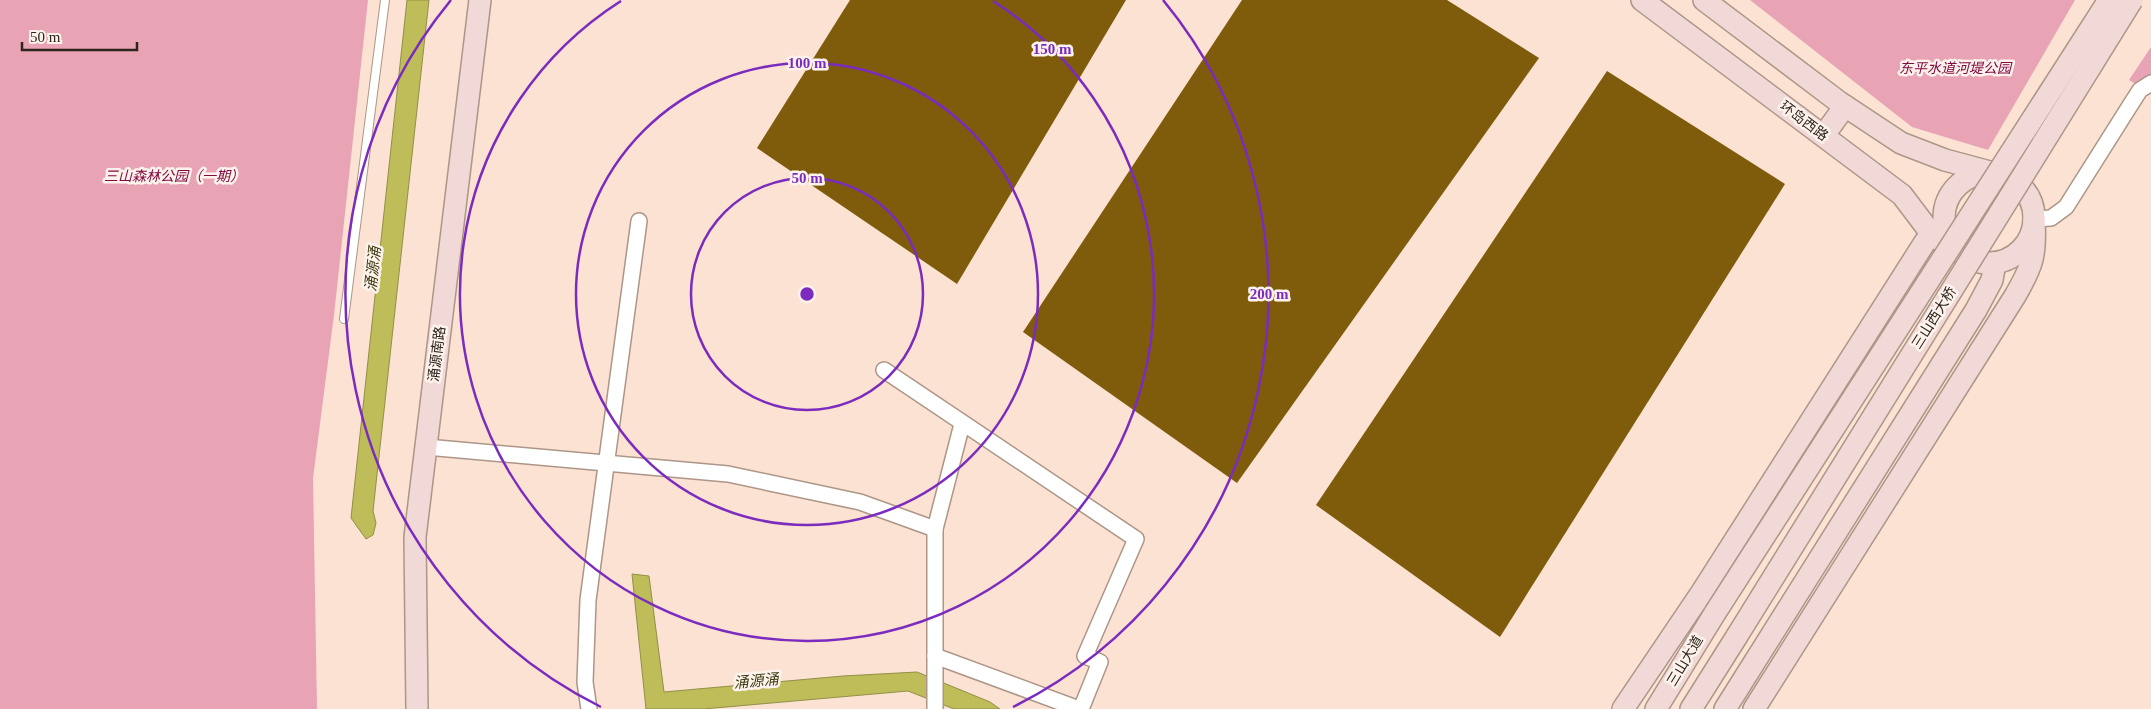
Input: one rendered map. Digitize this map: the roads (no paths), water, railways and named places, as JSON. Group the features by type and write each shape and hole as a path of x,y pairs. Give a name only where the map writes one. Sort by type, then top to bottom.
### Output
{"main road":[{"name":"涌源南路","path":"406,709 401,616 407,524 465,0"},
{"name":"涌源南路","path":"417,709 415,537 480,0"},
{"name":"环岛西路","path":"1642,0 1902,195 1938,229 1957,251 1970,260 1984,264 1995,263"},
{"path":"1704,0 1845,106 1901,143 1945,160 2001,174 2015,181 2025,191 2032,205 2036,247 2032,262 2015,296 1754,709"},
{"name":"三山西大桥","path":"1715,613 2108,0"},
{"name":"三山西大桥","path":"1691,709 2132,0"},
{"path":"1824,135 1845,106"},
{"path":"1624,709 1702,592 1912,262 1938,229 1949,195 1959,184 1972,176 1987,173 2001,174"},
{"path":"1725,709 1976,310 1992,280 1995,263 2013,257 2024,247 2031,234 2034,219"},
{"name":"三山大道","path":"1656,709 1715,613"}],"street":[{"path":"2034,219 2051,218 2066,207 2140,90 2151,83"},
{"path":"589,709 586,682 588,600 639,221"},
{"path":"884,370 1136,539 1085,656 1100,662 1080,709 935,656"},
{"path":"935,708 935,529 962,424"},
{"path":"426,447 728,474 860,502 935,529"}],"lane":[{"path":"344,319 385,0"}],"park label":[{"name":"东平水道河堤公园","path":"1955,68"},
{"name":"三山森林公园（一期）","path":"174,176"}],"water label":[{"name":"涌源涌","path":"373,269"},
{"name":"涌源涌","path":"756,681"}]}
